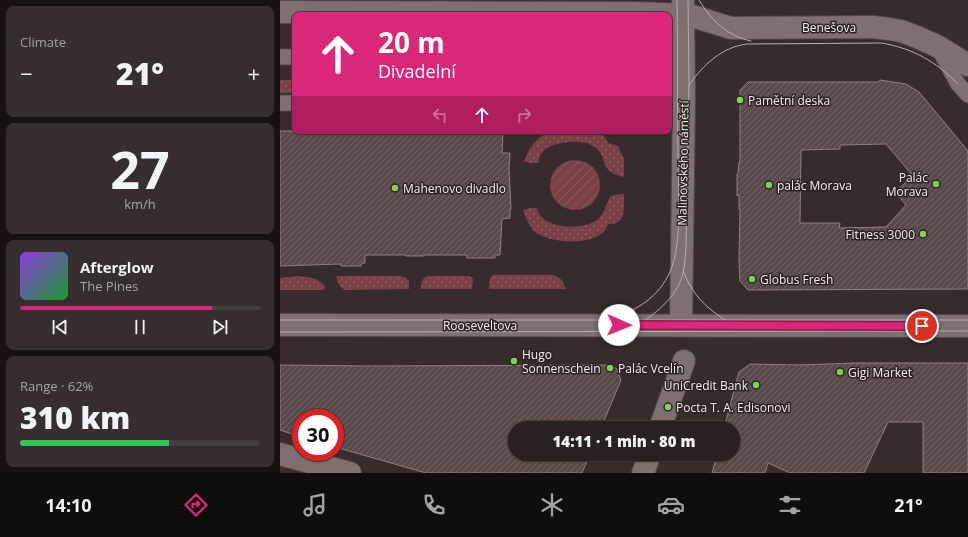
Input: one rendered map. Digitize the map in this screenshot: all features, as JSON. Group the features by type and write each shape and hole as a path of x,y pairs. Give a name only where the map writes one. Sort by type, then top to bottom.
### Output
{"street":[{"name":"Benešova","path":"626,12 683,7 689,15 732,28 873,27 901,32 938,46 965,81"},
{"name":"Malinovského náměstí","path":"681,325 684,98 683,7"},
{"name":"Benešova","path":"280,12 292,12"},
{"name":"Rooseveltova","path":"280,325 968,326"},
{"path":"663,421 684,361"},
{"path":"280,454 350,473"},
{"path":"643,473 647,461"}],"lane":[{"path":"280,57 292,57"},
{"path":"280,103 292,103"}],"shaded area":[{"path":"280,80 292,80 292,93 280,93"},
{"path":"545,134 600,134 604,136 608,143 618,146 624,159 624,177 610,171 599,151 590,144 583,142 566,142 551,146 540,155 538,163 524,162 531,147"},
{"path":"570,160 580,160 593,167 600,180 600,190 593,203 580,210 570,210 561,206 554,199 550,190 550,180 554,171 561,164"},
{"path":"624,194 624,209 619,222 608,224 602,233 595,238 587,240 568,241 541,236 531,227 523,210 528,208 537,208 540,215 546,221 574,227 592,223 600,217 610,197 613,195"},
{"path":"493,275 554,275 562,280 566,289 489,289 490,278"},
{"path":"297,276 316,279 325,286 325,288 322,290 280,290 280,278"},
{"path":"336,276 401,276 409,281 409,289 345,290 340,286"},
{"path":"427,276 470,276 473,279 472,289 421,289 422,281"}],"building":[{"name":"palác Morava","path":"880,80 906,84 919,92 968,151 968,289 748,290 740,281 739,261 740,209 739,195 737,196 737,174 740,162 740,90 748,82 879,82","holes":["886,144 913,176 895,192 906,205 886,227 839,228 840,223 800,223 801,150 840,149 840,145"]},
{"name":"Mahenovo divadlo","path":"280,131 292,131 292,134 503,134 502,153 510,153 509,168 511,209 510,218 502,219 500,255 495,255 495,258 467,258 467,255 365,255 365,263 362,263 361,266 341,266 341,264 280,266"},
{"path":"855,363 968,363 968,473 923,473 923,422 888,422 864,473 790,473 768,463 765,473 712,473 715,461 740,461 740,421 726,421 739,372 750,364 799,365"},
{"path":"280,365 611,365 617,369 621,380 604,421 508,421 508,461 587,461 582,473 426,473 344,450 344,409 292,409 292,434 280,430"}],"tram line":[{"path":"612,316 638,307 646,302 660,288 670,272 677,246 679,215 677,0"},
{"path":"644,321 657,311 673,294 681,281 684,267 686,247 689,84 688,0"},
{"path":"699,0 720,26 742,39 751,41"},
{"path":"689,85 700,71 721,53 747,44 882,43 904,49 923,57 941,69 958,84"},
{"path":"683,271 691,287 705,305 725,320"},
{"path":"280,320 968,320"},
{"path":"280,332 968,331"}],"place":[{"name":"Pamětní deska","path":"740,100"},
{"name":"Palác Morava","path":"936,184"},
{"name":"palác Morava","path":"769,185"},
{"name":"Mahenovo divadlo","path":"395,188"},
{"name":"Fitness 3000","path":"923,234"},
{"name":"Globus Fresh","path":"752,279"},
{"name":"Hugo Sonnenschein","path":"514,361"},
{"name":"Palác Vcelín","path":"610,368"},
{"name":"Gigi Market","path":"840,372"},
{"name":"UniCredit Bank","path":"756,385"},
{"name":"Pocta T. A. Edisonovi","path":"668,407"}],"route":[{"path":"619,325 922,326"}]}
